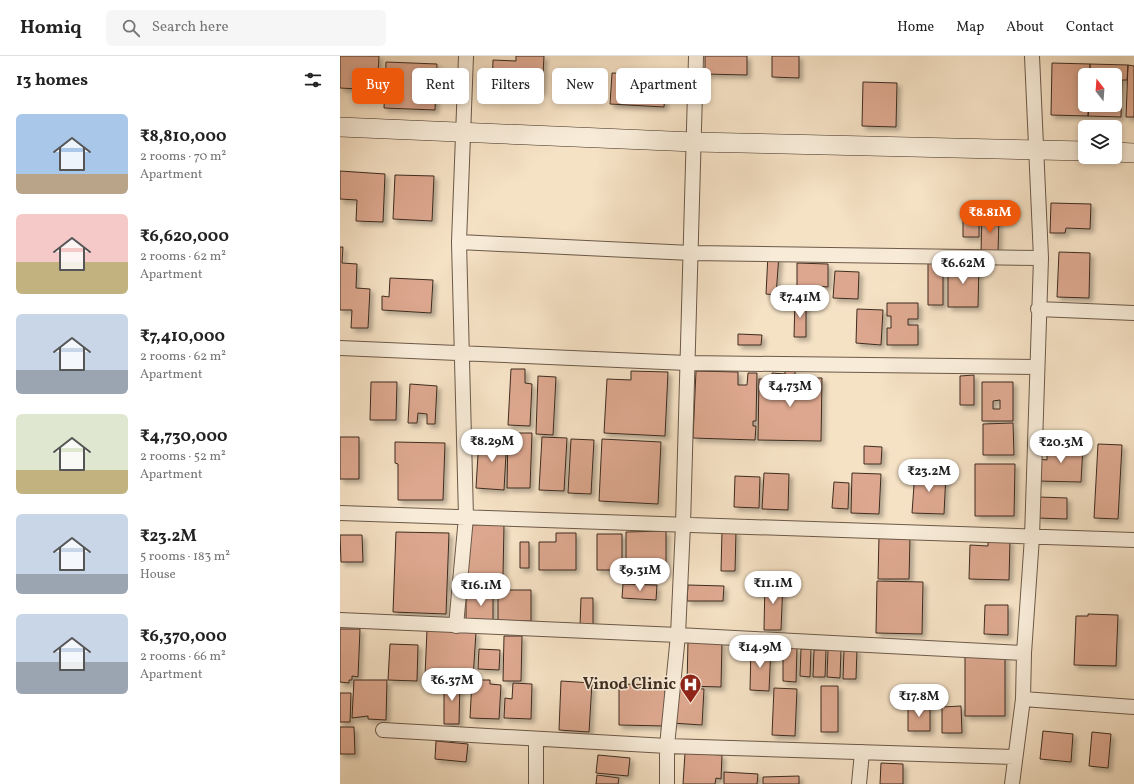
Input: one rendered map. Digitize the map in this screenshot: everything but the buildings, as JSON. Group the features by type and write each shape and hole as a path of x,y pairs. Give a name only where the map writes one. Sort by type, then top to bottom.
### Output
{"street":[{"path":"456,626 466,517 459,242 466,56"},
{"path":"668,784 667,746 678,635 683,525 696,56"},
{"path":"1012,784 1014,757 1023,699 1024,653 1032,537 1036,367 1041,258 1032,56"},
{"path":"340,127 694,142 1078,151"},
{"path":"1122,152 1134,153"},
{"path":"459,242 691,253 1041,258"},
{"path":"1038,309 1134,313"},
{"path":"340,348 687,363 1036,367"},
{"path":"340,513 1134,540"},
{"path":"340,620 678,635 1024,653"},
{"path":"1023,699 1134,707"},
{"path":"383,730 667,746 1014,757"},
{"path":"536,739 536,784"},
{"path":"859,784 862,752"}],"place":[{"name":"Vinod Clinic","path":"691,704"}]}
